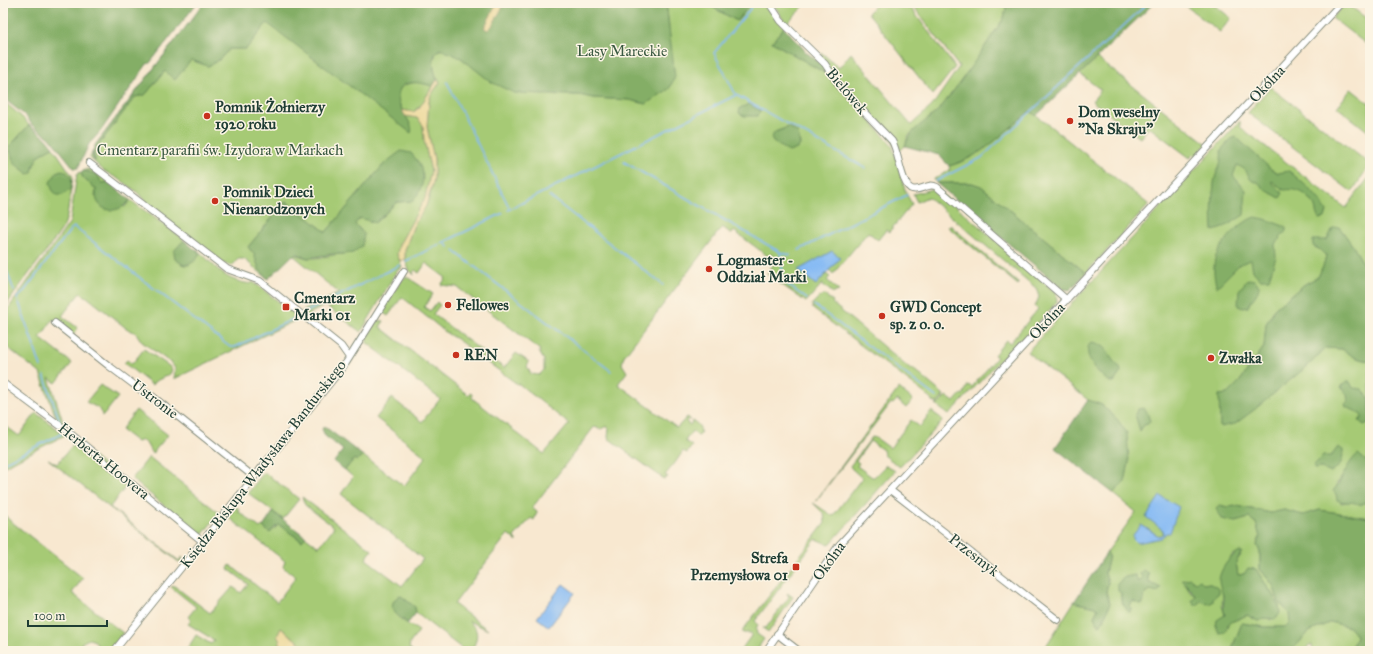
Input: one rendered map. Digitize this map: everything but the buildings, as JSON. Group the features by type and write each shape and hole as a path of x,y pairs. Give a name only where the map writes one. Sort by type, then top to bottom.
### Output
{"street":[{"name":"Bielówek","path":"769,3 781,21 825,64 850,98 889,137 897,151 905,182 909,188 916,190 927,185 937,187 1067,300"},
{"name":"Okólna","path":"766,651 839,545 1341,3"},
{"path":"89,163 227,270 260,281 341,346 348,356"},
{"name":"Księdza Biskupa Władysława Bandurskiego","path":"114,651 346,363 348,356 404,271"},
{"name":"Ustronie","path":"55,324 141,390 152,396 254,477"},
{"name":"Herberta Hoovera","path":"3,383 66,430 202,541"},
{"name":"Przesmyk","path":"890,490 1058,620"},
{"path":"777,634 799,651"}],"green space":[{"path":"3,3 197,3 150,63 147,64 100,132 89,144 78,168 74,168 50,138 32,125 26,116 8,102 3,95"},
{"name":"Lasy Mareckie","path":"204,3 666,3 675,77 669,89 646,104 630,100 593,98 579,95 514,93 491,82 461,58 440,49 434,55 433,59 437,80 432,86 420,83 410,83 406,84 400,89 398,95 399,102 412,129 411,133 267,23 246,49 229,49 219,60 208,66 191,60 175,80 165,71 145,95 135,97 94,151 93,155 96,161 93,160 92,153 96,144"},
{"path":"666,3 705,3 737,21 751,3 764,3 784,27 772,42 830,76 892,145 906,193 912,204 889,232 886,230 878,240 868,232 833,274 829,270 840,258 798,270 816,285 826,274 830,277 827,280 839,291 833,293 822,284 806,302 767,274 777,259 771,254 769,257 734,231 732,234 722,227 624,356 622,364 627,372 618,384 677,428 688,417 691,421 688,419 686,422 690,425 693,421 700,427 700,435 698,436 692,431 685,441 692,446 687,453 683,451 665,475 668,477 664,479 608,438 609,428 607,426 601,429 594,427 532,508 537,512 534,520 531,518 514,537 517,542 508,534 454,604 488,630 469,621 475,628 477,634 471,651 465,651 416,613 415,607 396,598 394,604 395,614 419,631 410,643 409,648 413,651 310,651 281,628 279,646 276,648 279,651 186,651 196,635 211,644 214,640 188,624 191,619 188,617 196,607 171,587 173,585 210,613 233,587 241,593 248,584 228,569 230,565 277,602 296,577 283,567 285,561 228,517 236,507 239,509 238,511 260,528 262,526 270,533 279,525 302,541 306,537 319,547 334,527 305,505 302,497 372,550 366,559 402,586 423,559 341,494 353,477 345,470 354,459 357,461 362,455 404,486 426,457 376,418 392,398 422,422 440,399 366,342 368,338 365,337 378,320 384,321 380,327 468,395 471,393 472,398 544,454 569,424 519,384 448,334 402,297 388,316 381,311 401,281 407,277 433,294 424,307 430,311 437,302 440,305 433,314 504,368 516,353 529,362 527,367 531,374 539,375 544,370 544,360 539,352 540,350 457,287 441,285 446,278 426,263 419,273 415,270 413,272 414,275 409,270 405,259 405,250 416,219 426,206 434,179 434,159 427,127 429,101 431,95 440,82 434,71 434,59 437,51 444,49 476,68 541,95 579,95 593,98 630,100 646,104 669,26","holes":["788,127 798,133 800,145 775,132"]},
{"path":"705,3 751,3 751,4 737,21"},
{"path":"773,3 807,3 786,24"},
{"path":"878,3 907,3 955,67 933,95 868,13"},
{"path":"911,3 1002,3 1006,8 1004,18 972,66 941,108 908,136 905,146 899,152 885,129 841,84 821,56 822,53 839,68 851,53 911,125 932,106 959,67"},
{"path":"1002,3 1154,3 1036,116 1030,111 992,143 972,157 949,166 939,155 905,146 912,133 942,106 981,52 1004,18 1006,8"},
{"path":"1182,3 1212,3 1231,18 1220,32"},
{"path":"1346,3 1370,21 1370,47 1332,18"},
{"name":"Cmentarz parafii św. Izydora w Markach","path":"267,22 324,66 411,126 405,116 417,118 423,125 424,140 431,171 425,198 399,245 397,254 402,267 397,271 361,332 325,305 309,314 319,322 317,324 302,311 339,293 293,255 313,258 344,254 361,230 355,224 360,218 383,216 397,202 413,201 385,163 326,232 286,201 248,247 254,254 268,279 244,259 238,259 232,266 222,263 149,206 137,192 124,182 104,171 90,158 95,145 181,33 96,144 92,153 95,159 94,151 135,97 145,95 165,71 191,60 208,66 219,60 229,49 246,49"},
{"path":"784,27 807,53 823,65 830,76 772,42"},
{"path":"1097,58 1207,144 1196,156 1193,154 1190,158 1149,127 1140,138 1092,101 1101,90 1080,74"},
{"path":"419,82 432,86 423,103 413,112 402,110 398,97 400,89 402,86 407,84"},
{"path":"1270,87 1370,164 1352,192 1248,113"},
{"path":"1351,89 1370,104 1370,133 1337,107"},
{"path":"3,100 29,125 9,147 32,172 39,156 53,147 73,177 64,226 17,289 3,311"},
{"path":"749,104 761,111 757,116 744,116 739,113 740,108"},
{"path":"1030,110 1148,204 1147,207 1086,273 981,186 972,183 936,183 934,179 950,170 949,166 972,157 992,143"},
{"path":"1240,121 1240,127 1346,208 1370,176 1370,282 1357,253 1339,227 1327,240 1313,246 1319,249 1326,256 1318,277 1305,284 1275,308 1266,324 1264,347 1240,381 1227,394 1219,395 1235,424 1311,363 1325,348 1342,349 1356,358 1370,361 1370,427 1368,429 1370,436 1370,464 1367,460 1350,466 1337,483 1336,494 1341,503 1352,501 1366,503 1370,500 1370,518 1320,510 1303,515 1284,510 1271,513 1237,506 1227,507 1220,505 1235,522 1249,518 1256,523 1260,537 1257,545 1260,552 1260,569 1273,585 1279,602 1289,613 1290,622 1285,627 1264,627 1242,623 1231,651 1054,651 1046,646 1074,602 1098,609 1094,617 1103,622 1110,603 1106,592 1108,582 1105,573 1109,556 1107,552 1136,512 1113,493 1125,482 1129,462 1102,405 1088,400 1027,352","holes":["1141,525 1159,536 1133,539","1233,554 1241,555 1236,562 1238,576 1256,569 1279,605 1271,620 1267,618 1258,621 1247,615 1229,623 1225,632 1216,626 1217,621 1225,615 1222,606 1225,566","1148,573 1148,582 1154,585 1154,592 1150,590 1134,601 1130,605 1131,610 1121,601 1121,593 1135,575 1137,581 1140,581 1142,577","1195,582 1204,584 1209,583 1214,587 1213,598 1201,601 1189,590 1186,584"]},
{"path":"29,125 46,138 53,147 45,151 36,160 32,173 28,174 14,163 9,147"},
{"path":"789,127 798,133 800,145 797,149 789,152 773,142 771,138 775,132"},
{"path":"1236,137 1271,169 1278,173 1289,171 1315,194 1327,211 1325,218 1320,219 1318,217 1312,201 1302,192 1284,190 1272,181 1271,182 1283,193 1280,198 1264,189 1258,182 1251,180 1245,170 1237,165 1233,176 1246,190 1244,215 1221,229 1213,231 1213,189 1221,160 1221,150 1231,139"},
{"path":"401,151 411,153 420,165 423,177 421,188 413,201 397,202 375,223 360,218 355,224 364,234 362,246 353,253 333,254 308,258 298,254 293,255 268,279 259,269 254,254 248,247 286,201 326,232 385,163"},
{"path":"87,169 96,171 108,182 102,183 88,171 81,173 83,178 96,189 95,196 125,207 130,200 185,241 174,251 175,259 184,265 189,265 200,254 197,250 230,278 250,284 253,282 300,318 174,379 175,368 171,363 142,342 136,333 126,328 80,293 62,316 78,328 73,335 53,319 40,338 72,363 56,383 49,378 63,422 67,426 57,420 40,373 3,344 3,316 70,222 77,174"},
{"path":"62,170 71,177 71,189 63,195 56,195 50,182 58,171"},
{"path":"84,171 97,174 102,183 108,182 130,200 119,209 107,210 102,207 98,203 96,197 96,189 83,178 81,173"},
{"path":"936,183 972,183 981,186 1086,273 1070,290 1063,289"},
{"path":"932,189 943,195 1056,293 1057,302 1025,337 1016,343 949,415 937,406 946,396 954,402 961,394 963,395 968,385 972,387 997,357 994,355 1006,340 1010,343 1038,309 1035,307 1039,297 1036,288 928,197 917,202 913,194"},
{"path":"1255,217 1286,227 1286,231 1275,244 1276,257 1269,279 1260,279 1253,271 1251,260 1240,264 1217,287 1214,270 1217,253 1237,228 1249,219"},
{"path":"950,225 1019,284 1018,285 948,227"},
{"path":"1339,227 1357,253 1370,282 1370,361 1356,358 1342,349 1325,348 1311,363 1254,410 1235,424 1220,427 1219,395 1227,394 1240,381 1264,347 1266,324 1275,308 1305,284 1318,277 1326,256 1319,249 1313,246 1313,240 1327,240 1333,228"},
{"path":"183,241 185,241 200,254 194,262 184,265 175,259 174,251"},
{"path":"1248,279 1255,280 1259,286 1259,289 1248,307 1243,308 1238,306 1239,290"},
{"path":"824,295 833,301 832,303 911,370 913,369 944,395 936,406 937,402 934,403 924,393 813,309 812,304 819,297"},
{"path":"1092,342 1104,347 1116,364 1120,367 1121,372 1114,382 1109,382 1093,366 1088,352 1088,346"},
{"path":"144,349 169,366 172,370 170,374 154,382 152,385 124,363 127,360 132,364"},
{"path":"1346,382 1350,382 1353,388 1362,389 1370,399 1370,422 1364,425 1359,421 1362,417 1360,413 1346,407 1345,404 1348,401 1347,395 1341,387"},
{"path":"100,385 118,397 103,416 98,408 86,402"},
{"path":"899,388 913,400 906,408 897,400 893,404 891,403 815,502"},
{"path":"1088,400 1102,405 1117,419 1127,433 1129,462 1125,482 1113,493 1055,448"},
{"path":"1144,408 1150,421 1148,424 1144,425 1140,431 1135,414 1138,409"},
{"path":"136,410 168,435 152,454 146,443 142,440 137,442 121,430"},
{"path":"931,411 941,418 942,422 900,467 884,455 883,450 870,441 856,461 859,463 857,466 872,477 874,477 886,465 895,471 829,545 816,539 755,621 758,624 756,629 757,634 764,639 756,651 740,651 751,636 751,633 743,633 743,630 825,523 824,514 813,503 833,516 862,478 850,466 872,437 876,438 890,448 911,420 920,427"},
{"path":"36,413 60,431 61,429 65,435 3,467 3,424 19,436"},
{"path":"324,426 362,455 357,461 354,459 345,470 334,462 343,450 325,436 322,429"},
{"path":"75,442 127,485 110,507 179,561 182,557 183,558 180,563 48,459 57,464"},
{"path":"1338,447 1343,450 1343,454 1341,463 1337,468 1331,472 1325,471 1322,468 1314,469 1314,465 1323,456 1331,456"},
{"path":"1358,454 1370,464 1370,500 1360,505 1337,500 1336,494 1333,491 1354,457"},
{"path":"149,457 219,513 203,534 199,534 132,479"},
{"path":"264,472 299,499 283,519 248,493"},
{"path":"1220,505 1227,507 1237,506 1271,513 1284,510 1303,515 1320,510 1370,518 1370,651 1348,651 1357,637 1349,627 1331,622 1309,632 1291,651 1231,651 1242,623 1264,627 1285,627 1290,622 1289,613 1279,602 1273,585 1260,569 1260,552 1257,545 1260,537 1256,523 1249,518 1235,522 1222,519 1216,509"},
{"path":"3,512 8,519 83,578 72,593 123,633 109,651 100,651 95,641 89,639 81,643 88,651 3,651"},
{"path":"273,512 306,537 302,541 279,525 270,533 263,527"},
{"path":"1240,551 1242,552 1236,562 1238,575 1244,574 1248,568 1256,569 1279,605 1280,613 1276,619 1267,618 1258,621 1247,615 1229,623 1225,632 1219,633 1216,626 1217,620 1225,615 1223,608 1224,598 1219,583 1221,572 1226,563"},
{"path":"1107,552 1109,556 1105,573 1108,582 1106,592 1110,603 1103,622 1100,625 1094,617 1098,609 1074,602"},
{"path":"1143,570 1148,573 1148,582 1161,588 1158,592 1150,590 1143,596 1144,601 1142,605 1133,601 1130,605 1131,610 1129,613 1121,601 1121,593 1118,591 1118,583 1125,577 1135,575 1137,581 1140,581 1142,577 1140,574"},
{"path":"1190,578 1195,582 1200,580 1204,584 1209,583 1219,589 1219,593 1213,598 1213,602 1208,604 1201,601 1197,605 1194,605 1192,601 1196,596 1182,580"},
{"path":"787,593 793,597 768,633 763,628 766,628 789,597"},
{"path":"400,595 415,607 416,613 408,623 396,614 392,607 395,599"},
{"path":"1331,622 1349,627 1357,637 1349,651 1313,651 1312,645 1308,646 1306,651 1291,651 1309,632"}],"sand":[{"path":"497,3 505,3 492,26 488,30 484,28"},
{"path":"437,80 440,82 431,95 429,101 427,127 434,159 434,179 426,206 413,227 405,250 405,259 400,261 397,254 399,245 425,198 431,171 424,140 423,125 417,118 405,116 402,110 413,112 419,108"},
{"path":"281,628 310,651 279,651 276,648 279,646 280,641 277,636"}],"water":[{"path":"832,251 840,258 816,285 798,270"},
{"path":"1160,496 1179,507 1170,533 1166,533 1161,538 1137,543 1133,539 1133,535 1141,525 1159,536 1163,534 1163,530 1146,517"},
{"path":"563,584 575,593 549,627 537,618"}],"waterway":[{"path":"736,95 714,53 755,3"},
{"path":"936,181 981,158 1148,3"},
{"path":"447,82 510,209"},
{"path":"508,210 736,95 865,168"},
{"path":"624,162 780,252 784,282 807,299"},
{"path":"799,250 907,195"},
{"path":"549,196 663,285"},
{"path":"406,261 503,213"},
{"path":"17,298 22,294 74,227 230,347 235,347 297,317"},
{"path":"444,243 449,247"},
{"path":"454,251 611,371"},
{"path":"780,252 790,255"},
{"path":"3,260 14,291"},
{"path":"304,313 400,265"},
{"path":"17,297 41,367"},
{"path":"814,305 936,397"},
{"path":"44,375 60,422"},
{"path":"3,463 61,434 62,430"}],"place":[{"name":"Pomnik Żołnierzy 1920 roku","path":"207,116"},
{"name":"Dom weselny \"Na Skraju\"","path":"1070,121"},
{"name":"Pomnik Dzieci Nienarodzonych","path":"215,201"},
{"name":"Logmaster - Oddział Marki","path":"709,269"},
{"name":"Fellowes","path":"448,305"},
{"name":"Cmentarz Marki 01","path":"286,307"},
{"name":"GWD Concept sp. z o. o.","path":"882,316"},
{"name":"REN","path":"456,355"},
{"name":"Zwałka","path":"1211,358"},
{"name":"Strefa Przemysłowa 01","path":"796,567"}]}
